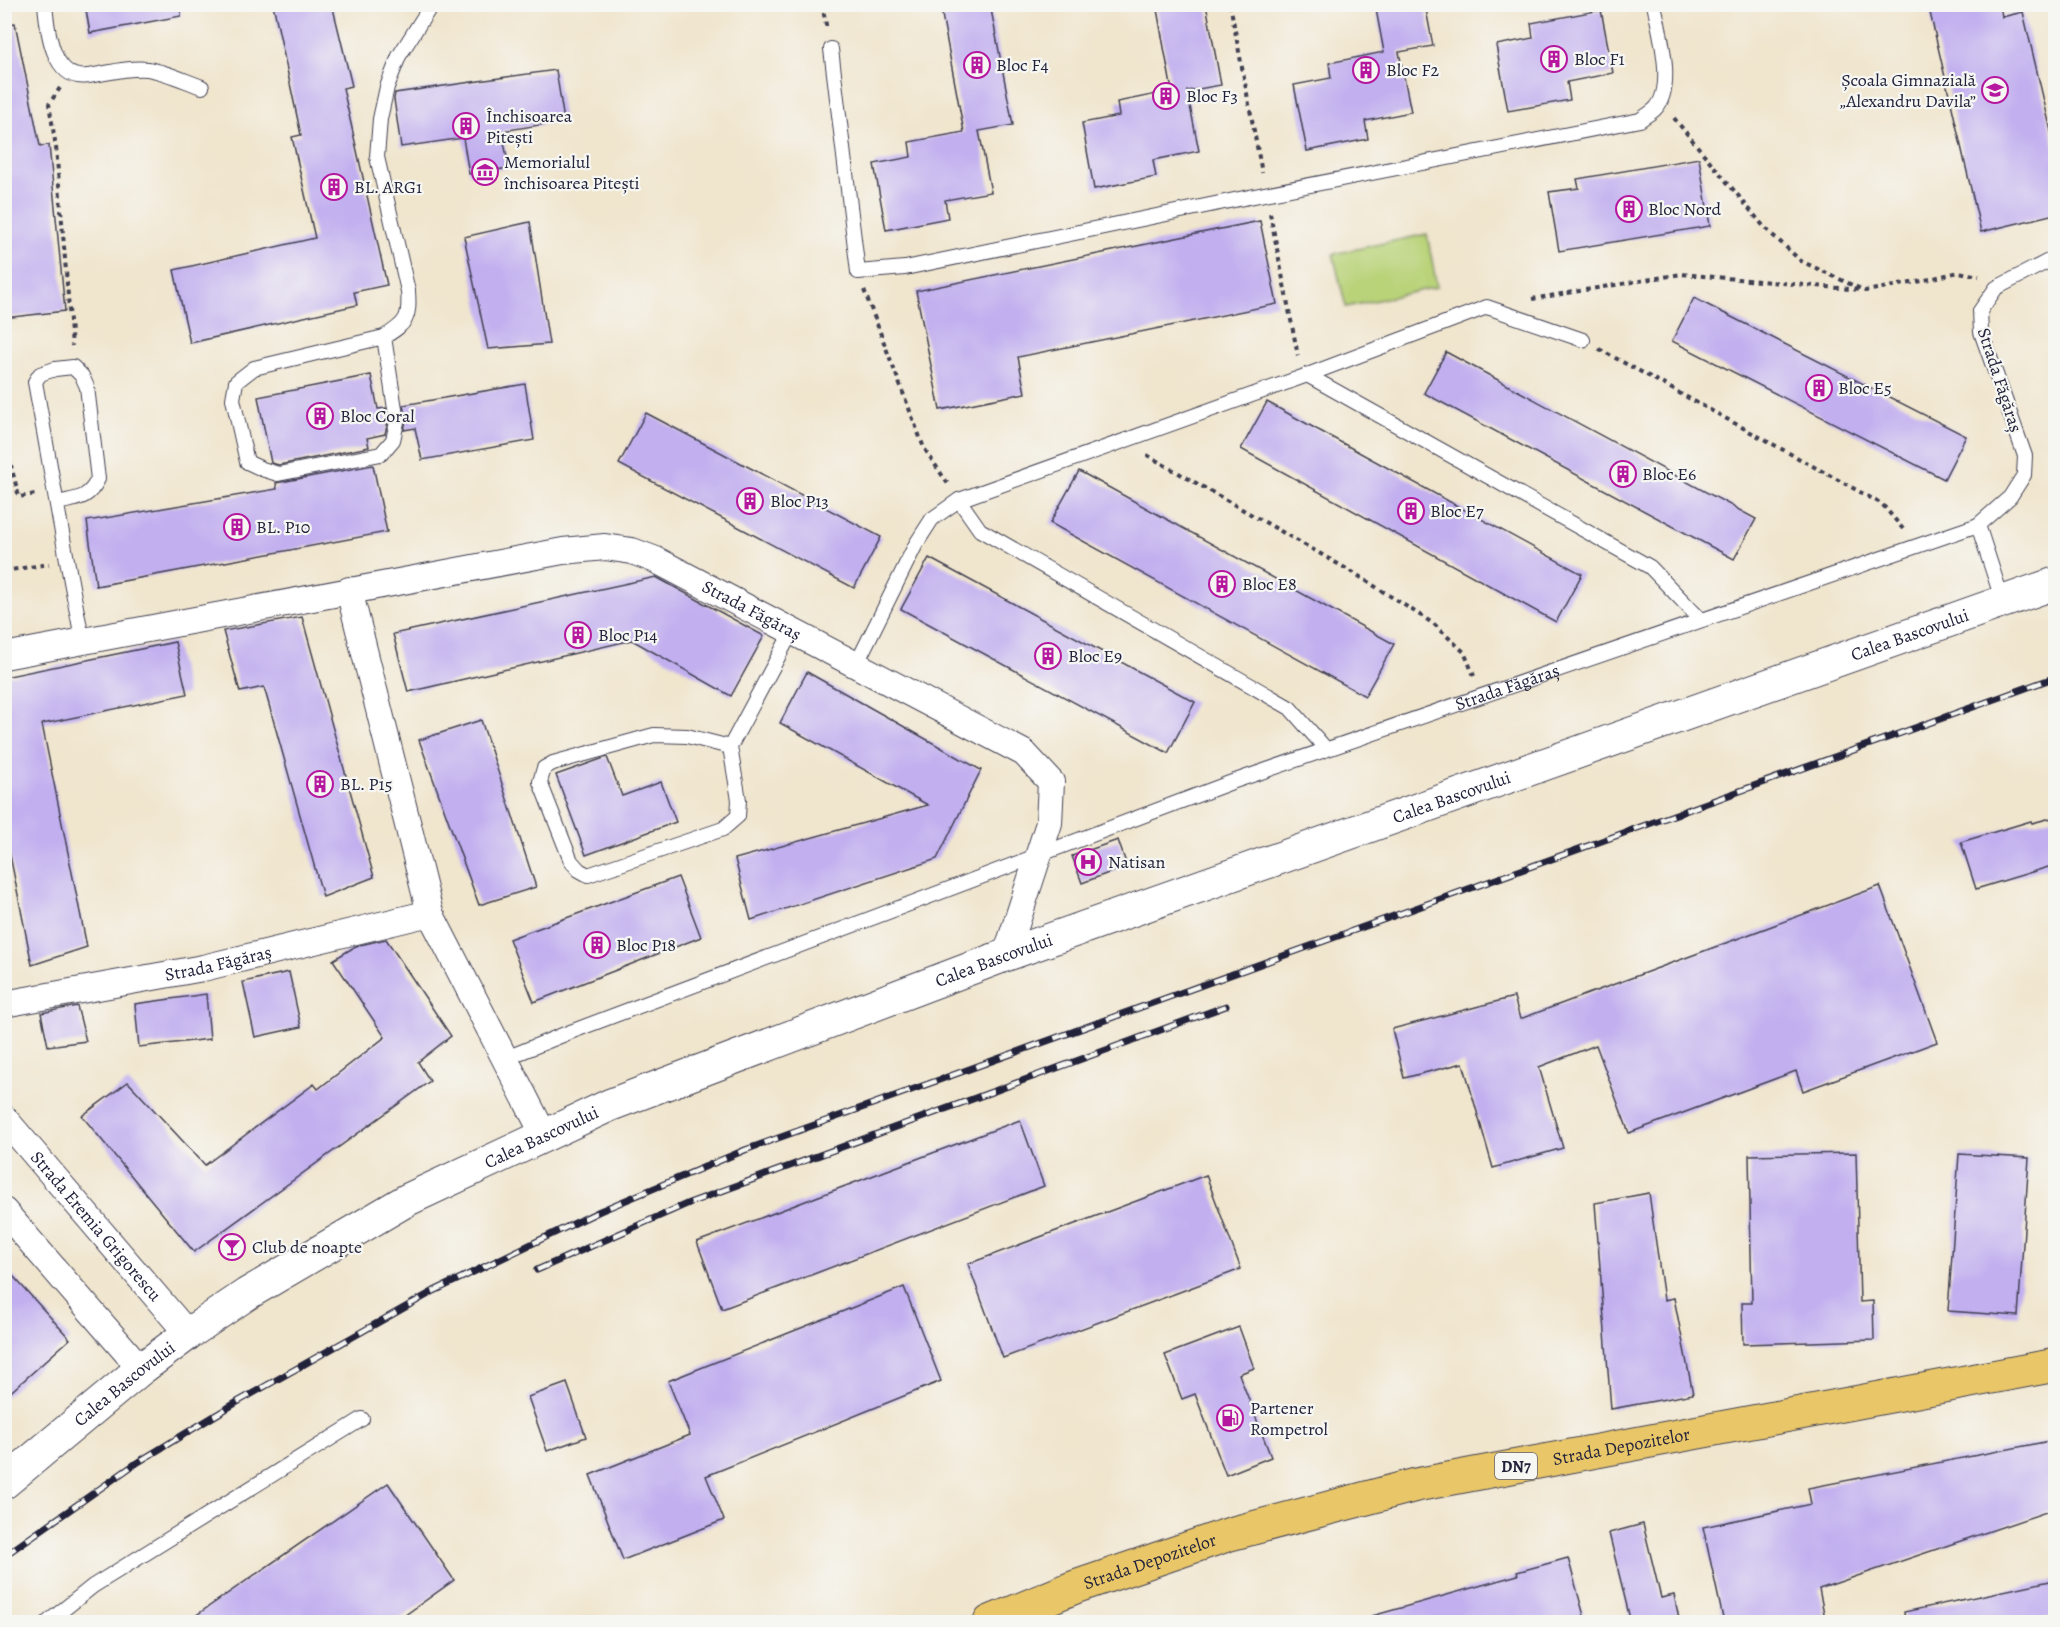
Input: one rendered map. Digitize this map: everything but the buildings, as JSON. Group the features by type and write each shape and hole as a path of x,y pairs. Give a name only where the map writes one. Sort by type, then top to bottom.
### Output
{"main road":[{"name":"Strada Depozitelor","path":"990,1623 1075,1587 1230,1534 1416,1485 2055,1365"}],"street":[{"name":"Strada Făgăraș","path":"4,656 564,551 605,547 632,551 656,560 1024,753 1051,782 1049,823 1006,955"},
{"name":"Calea Bascovului","path":"4,1483 141,1369 188,1334 302,1260 407,1200 610,1105 1006,955 2055,583"},
{"path":"349,590 430,913 544,1135"},
{"name":"Strada Făgăraș","path":"4,1004 203,968 430,913"},
{"name":"Strada Eremia Grigorescu","path":"4,1118 188,1334"},
{"path":"4,1211 141,1369"}],"lane":[{"path":"45,4 48,32 58,62 71,73 85,77 115,70 148,69 202,87"},
{"path":"384,337 397,422 393,441 381,454 278,474 247,462 233,399 236,382 254,368 384,337 400,328 409,312 408,291 377,156 380,119 387,87 399,56 432,4"},
{"path":"831,49 858,272 905,268 1640,120 1656,108 1664,92 1665,66 1654,4"},
{"name":"Strada Făgăraș","path":"504,1059 576,1029 1232,782 1978,525 2010,497 2024,475 2025,456 1981,332 1980,311 1996,288 2055,257"},
{"path":"856,665 916,544 932,519 959,500 1305,376 1487,307 1583,340"},
{"path":"56,497 86,496 94,488 98,479 87,387 82,376 73,367 40,374 35,382 67,561 83,642"},
{"path":"1305,376 1650,567 1701,620"},
{"path":"959,500 980,530 1290,708 1326,749"},
{"path":"1978,525 2003,602"},
{"path":"730,747 687,736 654,735 553,763 544,768 540,782 571,861 579,870 588,875 723,829 738,816 739,800 730,747 792,631"},
{"path":"48,1623 93,1587 363,1419"}],"path":[{"path":"1230,4 1266,194 1305,376"},
{"path":"71,73 49,104 58,170 73,367"},
{"path":"1660,101 1765,228 1802,261 1865,291"},
{"path":"858,272 924,448 959,500"},
{"path":"1487,307 1681,274 1865,291 1959,272 2007,282"},
{"path":"1583,340 1882,504 1917,546"},
{"path":"4,438 20,497 56,497"},
{"path":"1123,442 1354,573 1434,624 1464,652 1483,695"},
{"path":"4,571 67,561"}],"green space":[{"path":"1427,234 1437,287 1346,307 1333,254"}],"railway":[{"path":"4,1556 135,1464 239,1401 434,1291 600,1211 745,1150 2056,677"},
{"path":"537,1270 689,1203 1226,1006"}],"place":[{"name":"Bloc F1","path":"1554,59"},
{"name":"Bloc F4","path":"977,65"},
{"name":"Bloc F2","path":"1366,70"},
{"name":"Școala Gimnazială „Alexandru Davila”","path":"1995,90"},
{"name":"Bloc F3","path":"1166,96"},
{"name":"Închisoarea Pitești","path":"466,126"},
{"name":"Memorialul închisoarea Pitești","path":"485,172"},
{"name":"BL. ARG1","path":"334,187"},
{"name":"Bloc Nord","path":"1629,209"},
{"name":"Bloc E5","path":"1819,388"},
{"name":"Bloc Coral","path":"320,416"},
{"name":"Bloc E6","path":"1623,474"},
{"name":"Bloc P13","path":"750,501"},
{"name":"Bloc E7","path":"1411,511"},
{"name":"BL. P10","path":"237,527"},
{"name":"Bloc E8","path":"1222,584"},
{"name":"Bloc P14","path":"578,635"},
{"name":"Bloc E9","path":"1048,656"},
{"name":"BL. P15","path":"320,784"},
{"name":"Natisan","path":"1088,862"},
{"name":"Bloc P18","path":"597,945"},
{"name":"Club de noapte","path":"232,1247"},
{"name":"Partener Rompetrol","path":"1230,1418"}]}
